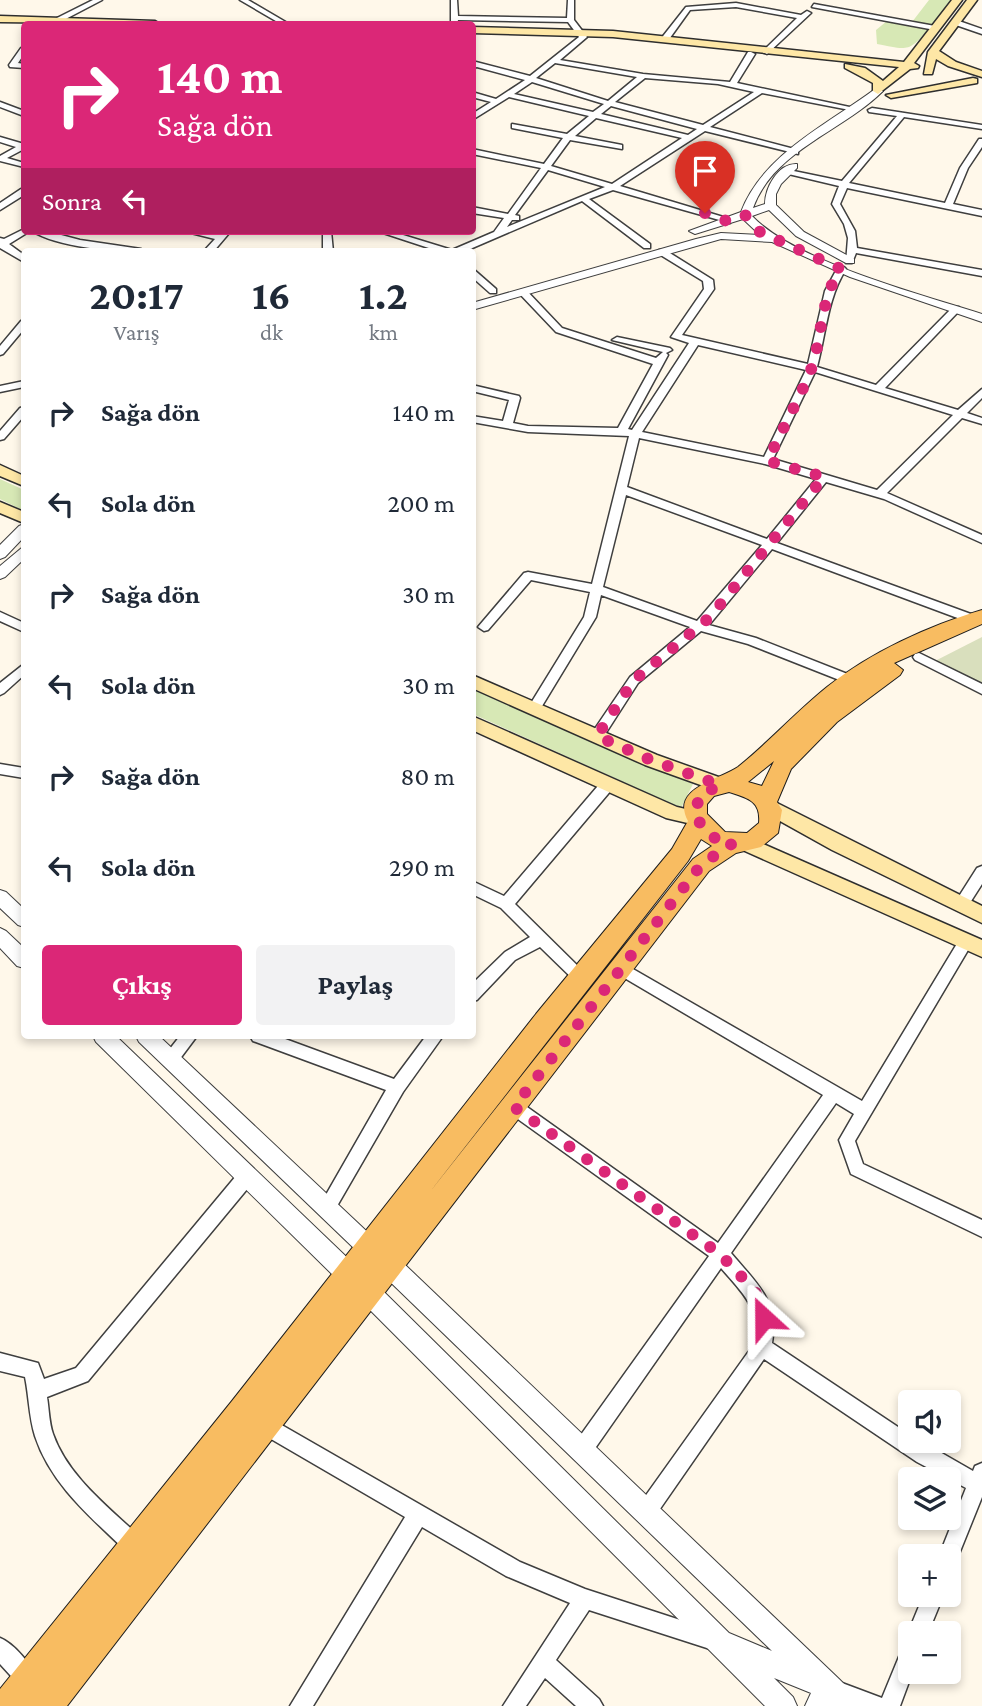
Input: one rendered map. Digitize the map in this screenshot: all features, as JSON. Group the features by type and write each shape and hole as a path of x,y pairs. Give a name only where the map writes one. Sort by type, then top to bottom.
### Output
{"main road":[{"path":"846,63 878,82 878,90 915,71 929,49 935,28 957,0"},
{"path":"891,95 915,71 929,49 972,0"},
{"path":"0,19 55,21"},
{"path":"0,26 21,25"},
{"path":"476,33 581,34 664,40 846,63 889,58 929,49 980,78"},
{"path":"581,34 980,78"},
{"path":"891,95 980,78"},
{"path":"0,470 21,480"},
{"path":"0,507 21,517"},
{"path":"46,1706 370,1294 701,865 739,843 755,840 770,827 772,819 768,804 782,765 830,717 894,670 980,622"},
{"path":"974,945 739,843 712,837 697,821 694,810 699,796 751,770 851,680 887,659 980,622"},
{"path":"476,683 651,760 724,784 750,789 768,804 982,915"},
{"path":"476,724 673,813 697,821"},
{"path":"8,1706 134,1545 243,1412 680,855 697,821"}],"street":[{"path":"55,21 99,0"},
{"path":"243,0 280,21"},
{"path":"454,0 454,21 570,20"},
{"path":"476,115 555,61 581,34 570,20 571,0"},
{"path":"767,52 820,0"},
{"path":"664,40 688,8 736,5 803,17"},
{"path":"814,6 935,28"},
{"path":"958,18 982,27"},
{"path":"958,18 982,33"},
{"path":"21,54 11,67 21,66"},
{"path":"732,85 751,54"},
{"path":"555,61 643,76 732,85 855,109"},
{"path":"476,64 608,103 795,152"},
{"path":"498,233 507,216 568,137 643,76"},
{"path":"745,215 751,194 767,174 878,90"},
{"path":"462,248 525,220 615,186 759,92"},
{"path":"506,94 688,137"},
{"path":"476,95 495,101"},
{"path":"891,95 784,172 772,191 771,206 800,234 848,260 982,318"},
{"path":"0,104 21,113"},
{"path":"476,107 485,108"},
{"path":"872,110 982,127"},
{"path":"768,461 811,368 820,342 824,313 848,260 852,230 836,204 844,184 902,115"},
{"path":"515,126 619,147"},
{"path":"0,139 21,145"},
{"path":"948,205 964,168 982,141"},
{"path":"0,159 21,148"},
{"path":"476,153 547,167 727,221"},
{"path":"0,159 21,164"},
{"path":"784,172 982,213"},
{"path":"0,207 21,193"},
{"path":"583,198 647,246"},
{"path":"476,296 647,246 771,206"},
{"path":"476,211 525,220"},
{"path":"745,215 760,232 777,240 848,260 982,309"},
{"path":"1,243 21,233"},
{"path":"476,306 720,236 777,240 800,234"},
{"path":"58,235 123,248"},
{"path":"396,235 439,248"},
{"path":"84,248 91,241"},
{"path":"1,243 21,256"},
{"path":"534,708 590,617 621,489 629,432 659,362 709,289 708,280 662,252"},
{"path":"848,260 982,273"},
{"path":"476,275 493,291"},
{"path":"523,292 559,330 659,362"},
{"path":"879,388 956,309"},
{"path":"559,330 667,350"},
{"path":"676,337 811,368 982,421"},
{"path":"0,352 19,340"},
{"path":"629,432 695,342"},
{"path":"0,389 21,385"},
{"path":"476,389 515,398 507,426"},
{"path":"879,495 982,392"},
{"path":"0,437 21,413"},
{"path":"476,420 558,431 629,432 768,461 879,495 982,540"},
{"path":"597,736 634,680 698,626 824,477"},
{"path":"621,489 980,622"},
{"path":"964,530 982,527"},
{"path":"0,554 21,532"},
{"path":"0,574 21,554"},
{"path":"484,627 528,576 597,589 698,626 752,641 851,680"},
{"path":"0,616 21,626"},
{"path":"919,657 982,689"},
{"path":"0,690 21,671"},
{"path":"0,769 21,772"},
{"path":"506,904 608,784"},
{"path":"961,905 982,872"},
{"path":"476,889 506,904 581,978"},
{"path":"0,897 21,913"},
{"path":"21,915 0,933 21,957"},
{"path":"476,992 510,956 542,938"},
{"path":"974,945 847,1140 857,1169 982,1229"},
{"path":"621,969 864,1111"},
{"path":"106,1039 349,1275"},
{"path":"149,1039 369,1248"},
{"path":"170,1059 187,1039"},
{"path":"266,1039 397,1087"},
{"path":"327,1207 397,1087 433,1039"},
{"path":"582,1450 834,1093"},
{"path":"514,1107 720,1254 759,1299 765,1329 762,1347 646,1512"},
{"path":"40,1391 82,1375 247,1176"},
{"path":"391,1267 646,1512 832,1700"},
{"path":"370,1294 784,1706"},
{"path":"762,1347 924,1455 980,1481 953,1544"},
{"path":"0,1362 30,1367 40,1391 44,1435 63,1476 134,1545"},
{"path":"266,1425 417,1516 513,1569 585,1599 720,1642 832,1700 877,1706"},
{"path":"301,1706 417,1516"},
{"path":"514,1706 585,1599"},
{"path":"0,1648 28,1680"},
{"path":"542,1662 592,1706"},
{"path":"889,1706 898,1684"}],"green space":[{"path":"929,0 951,0 931,26 912,22"},
{"path":"887,21 928,29 916,43 906,48 877,44 876,30"},
{"path":"0,479 21,489 21,510 0,499"},
{"path":"982,637 982,687 933,662"},
{"path":"476,690 693,784 681,808 476,715"}],"route":[{"path":"705,213 727,221 745,215 760,232 841,269 836,275 824,313 820,342 811,368 768,461 824,477 709,618 634,680 597,736 651,760 720,785 711,787 699,796 695,803 695,817 698,824 712,837 733,843 701,865 514,1107 720,1254 755,1291 764,1318"}]}
